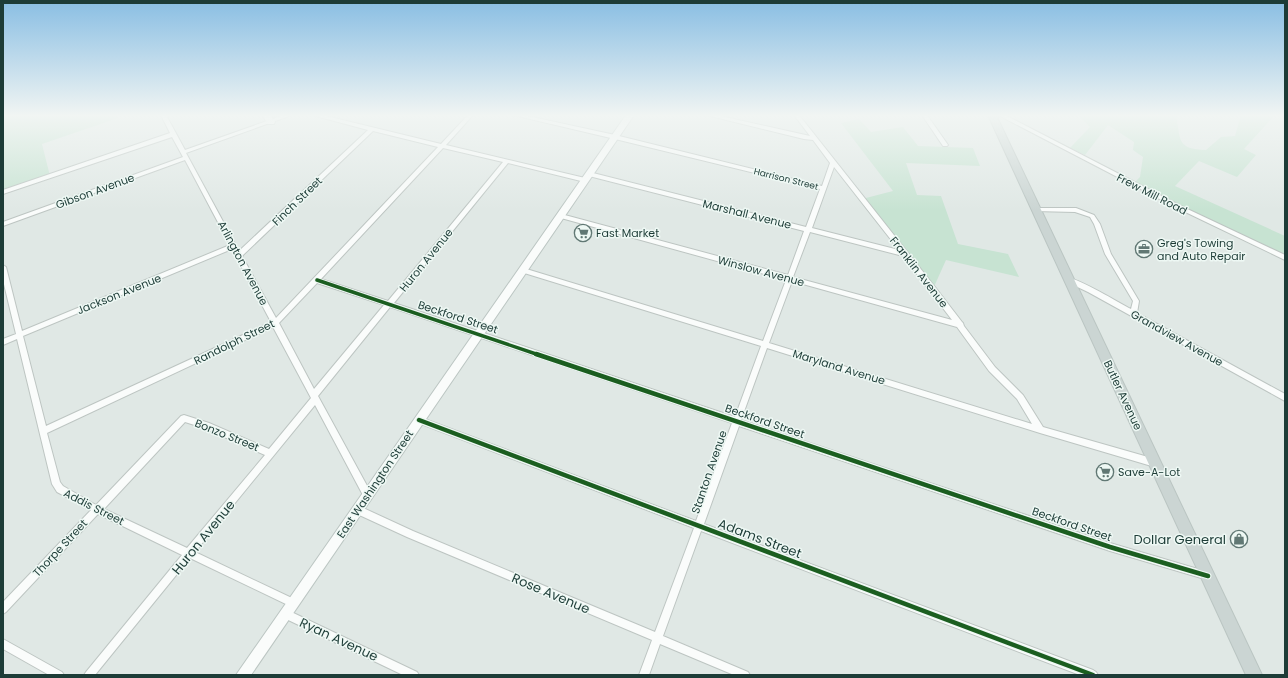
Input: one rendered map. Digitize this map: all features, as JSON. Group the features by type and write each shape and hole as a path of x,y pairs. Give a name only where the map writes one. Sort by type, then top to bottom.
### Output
{"main road":[{"name":"East Washington Street","path":"243,675 608,147"},
{"name":"Butler Avenue","path":"1007,147 1254,675"}],"street":[{"path":"3,192 137,147"},
{"name":"Arlington Avenue","path":"181,147 368,496"},
{"name":"Gibson Avenue","path":"3,224 204,147"},
{"name":"Finch Street","path":"239,255 353,147"},
{"name":"Randolph Street","path":"43,430 275,323 441,147"},
{"name":"Marshall Avenue","path":"445,147 587,177 905,254"},
{"name":"Harrison Street","path":"654,147 823,188"},
{"name":"Franklin Avenue","path":"820,147 961,325 992,369 1020,397 1040,430"},
{"name":"Frew Mill Road","path":"1062,147 1179,207 1285,258"},
{"name":"Huron Avenue","path":"89,675 271,454 315,397 507,161"},
{"name":"Stanton Avenue","path":"644,675 833,163"},
{"path":"1036,210 1082,211 1095,219 1108,254 1136,301 1133,314"},
{"name":"Winslow Avenue","path":"561,216 961,325"},
{"name":"Jackson Avenue","path":"3,342 234,246"},
{"name":"Addis Street","path":"3,267 56,484 60,489 96,509 293,603"},
{"name":"Maryland Avenue","path":"523,270 1040,430 1155,463"},
{"name":"Beckford Street","path":"316,280 1110,546 1208,576"},
{"name":"Grandview Avenue","path":"1069,280 1285,398"},
{"name":"Bonzo Street","path":"184,418 206,425 271,454"},
{"name":"Thorpe Street","path":"3,609 96,509 184,418"},
{"name":"Adams Street","path":"419,420 1093,675"},
{"name":"Rose Avenue","path":"358,510 410,534 745,675"},
{"name":"Ryan Avenue","path":"285,614 414,675"},
{"path":"3,644 59,675"}],"green space":[{"path":"3,147 43,147 50,176 3,192"},
{"path":"859,147 973,148 980,166 906,163 917,195 941,196 958,244 1008,254 1019,277 946,260 933,289 862,199 893,191"},
{"path":"1071,147 1091,147 1085,155 1070,148"},
{"path":"1133,147 1187,147 1206,150 1210,147 1246,147 1244,149 1256,155 1237,177 1199,161 1175,186 1285,236 1285,258 1133,184 1140,177 1143,157 1133,150"}],"cycle path":[{"path":"317,280 1110,547 1208,576"},
{"path":"419,420 1093,675"}],"place":[{"name":"Fast Market","path":"583,233"},
{"name":"Greg's Towing and Auto Repair","path":"1144,249"},
{"name":"Save-A-Lot","path":"1105,472"},
{"name":"Dollar General","path":"1239,539"}]}
